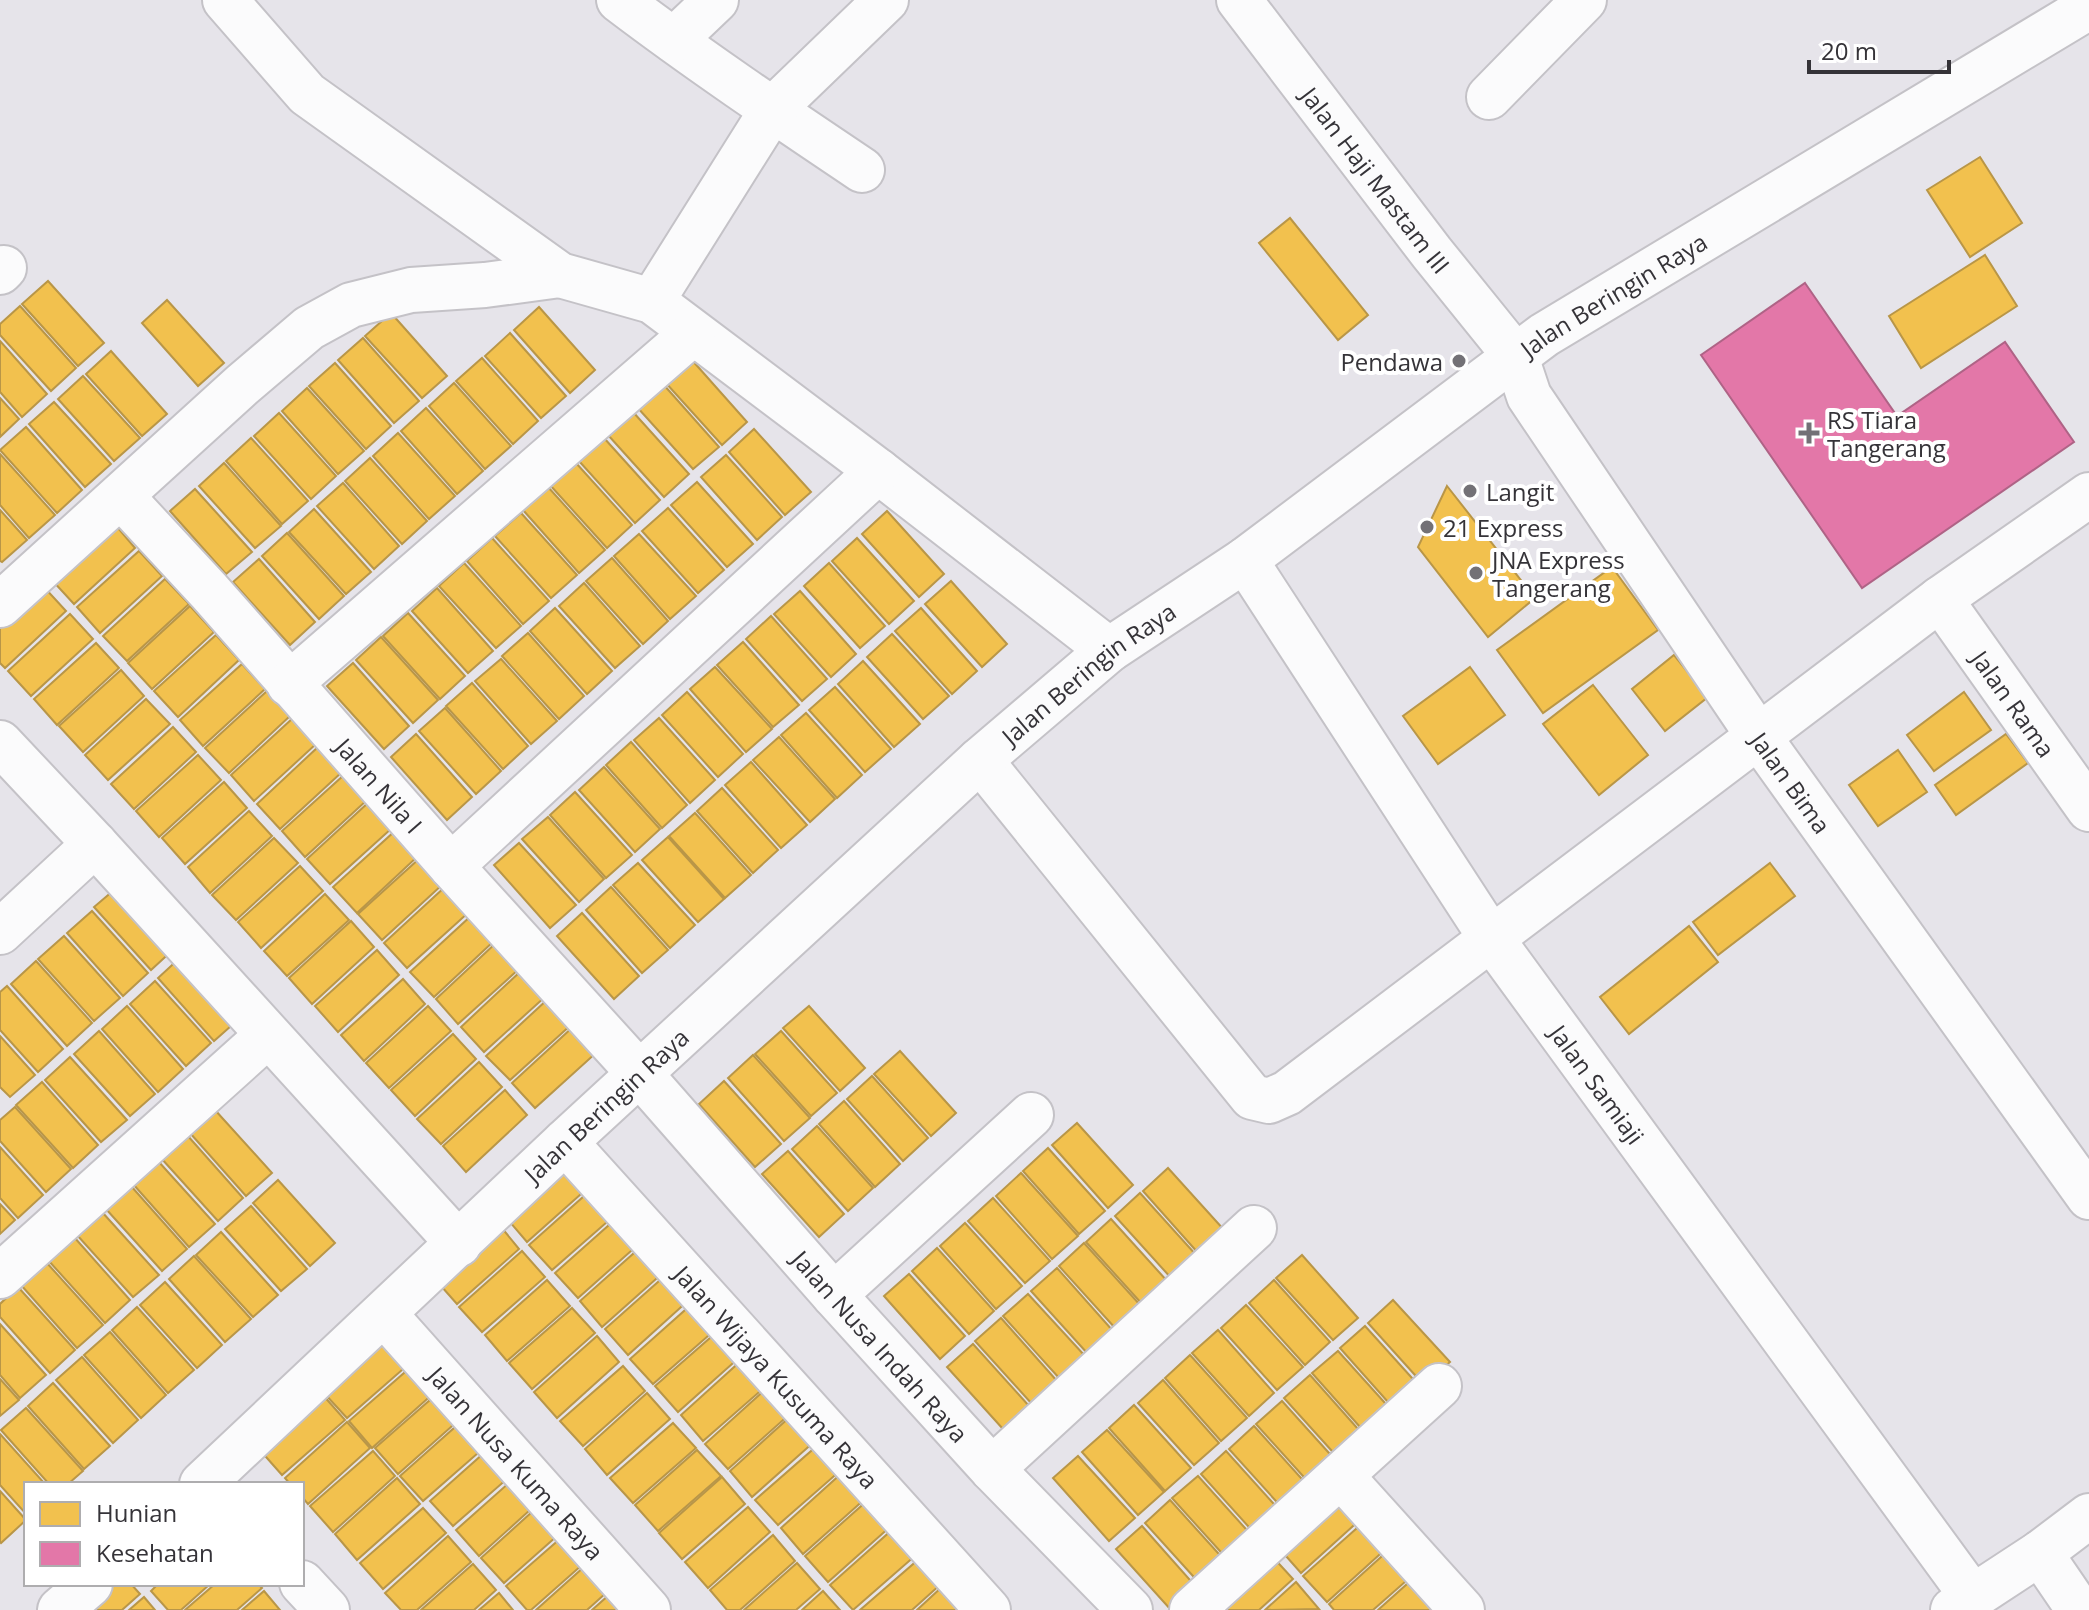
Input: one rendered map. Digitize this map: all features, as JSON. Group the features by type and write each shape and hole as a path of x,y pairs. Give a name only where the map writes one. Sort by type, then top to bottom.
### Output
{"street":[{"path":"225,0 307,94 560,275 652,301 1109,650"},
{"path":"619,0 772,110 862,170"},
{"path":"674,40 716,0"},
{"path":"652,301 772,110 886,0"},
{"name":"Jalan Haji Mastam III","path":"1239,0 1422,241 1516,357"},
{"path":"1489,97 1584,0"},
{"name":"Jalan Beringin Raya","path":"207,1482 565,1142 980,760 1109,650 1245,560 1544,335 2089,7"},
{"path":"0,605 309,328 351,305 411,290 485,285 560,275"},
{"path":"289,684 693,333"},
{"name":"Jalan Bima","path":"1516,357 1529,396 1759,737 2089,1197"},
{"path":"451,866 878,471"},
{"path":"980,760 1252,1097 1269,1101 1287,1093 1940,599 2089,495"},
{"name":"Jalan Nila I","path":"121,496 640,1074"},
{"name":"Jalan Samiaji","path":"1245,560 1491,938 1962,1603"},
{"name":"Jalan Rama","path":"1940,599 2089,809"},
{"path":"0,743 459,1244"},
{"path":"0,932 95,844"},
{"path":"0,1276 268,1035"},
{"name":"Jalan Nusa Indah Raya","path":"640,1074 992,1469 1130,1610"},
{"path":"834,1295 1031,1115"},
{"name":"Jalan Wijaya Kusuma Raya","path":"565,1142 988,1610"},
{"path":"992,1469 1254,1228"},
{"name":"Jalan Nusa Kuma Raya","path":"385,1315 648,1610"},
{"path":"1192,1610 1439,1386"},
{"path":"1342,1477 1462,1610"},
{"path":"1962,1603 2040,1553 2089,1516"},
{"path":"2040,1553 2079,1610"},
{"path":"304,1585 327,1610"},
{"path":"60,1610 88,1586"}],"building: Hunian":[{"path":"1980,157 2022,223 1970,257 1927,190"},
{"path":"1290,218 1368,315 1338,340 1259,243"},
{"path":"1985,255 2017,306 1921,368 1889,316"},
{"path":"48,281 104,343 78,366 22,304"},
{"path":"167,300 224,363 198,386 142,323"},
{"path":"20,306 76,368 51,391 0,335 0,324"},
{"path":"539,307 595,370 570,393 514,330"},
{"path":"391,313 447,376 422,398 365,336"},
{"path":"510,333 566,396 541,418 485,356"},
{"path":"363,338 419,401 394,423 338,360"},
{"path":"0,341 47,394 22,417 0,392"},
{"path":"111,351 167,414 142,436 86,374"},
{"path":"482,358 538,421 513,444 456,381"},
{"path":"691,359 747,422 722,445 665,382"},
{"path":"335,363 391,426 366,449 309,386"},
{"path":"83,376 140,438 114,461 58,399"},
{"path":"454,383 511,446 485,469 429,406"},
{"path":"663,384 719,447 693,469 637,407"},
{"path":"307,388 364,451 338,474 282,411"},
{"path":"0,398 19,419 0,437"},
{"path":"54,402 111,464 85,487 29,424"},
{"path":"426,408 483,471 457,494 401,431"},
{"path":"633,412 689,474 664,497 608,435"},
{"path":"279,413 336,476 311,499 254,436"},
{"path":"26,427 82,490 57,513 0,450"},
{"path":"754,429 811,492 785,515 729,452"},
{"path":"398,433 455,496 429,519 373,456"},
{"path":"251,438 308,501 282,524 226,461"},
{"path":"604,438 660,500 635,523 579,461"},
{"path":"0,454 55,515 29,538 0,505"},
{"path":"726,455 782,517 757,540 701,477"},
{"path":"370,458 427,521 402,544 345,481"},
{"path":"224,463 281,526 255,548 199,486"},
{"path":"576,463 632,525 607,548 550,485"},
{"path":"697,482 753,544 727,567 671,505"},
{"path":"343,483 399,546 374,569 317,506"},
{"name":"JNA Express Tangerang","path":"1447,486 1535,598 1488,637 1418,547"},
{"path":"548,487 605,550 579,573 523,510"},
{"path":"195,489 252,552 226,574 170,511"},
{"path":"668,508 724,570 698,593 642,531"},
{"path":"314,509 371,572 346,594 289,532"},
{"path":"0,510 27,540 2,562 0,561"},
{"path":"887,511 944,574 919,597 862,534"},
{"path":"521,513 577,575 551,598 495,536"},
{"path":"113,522 135,548 74,604 51,579"},
{"path":"287,533 344,596 319,619 262,556"},
{"path":"639,534 696,596 670,619 614,556"},
{"path":"492,538 549,601 523,624 467,561"},
{"path":"857,538 914,601 889,624 832,561"},
{"path":"139,551 162,576 100,633 77,607"},
{"path":"612,558 668,621 643,644 586,581"},
{"path":"259,559 315,622 290,645 233,582"},
{"path":"464,563 521,626 496,648 439,586"},
{"path":"829,563 885,626 860,648 804,586"},
{"path":"1612,567 1658,630 1543,713 1497,650"},
{"path":"165,579 189,604 127,661 103,636"},
{"path":"951,581 1007,644 982,667 925,604"},
{"path":"584,583 640,646 615,668 559,606"},
{"path":"43,586 66,611 5,668 0,663 0,625"},
{"path":"437,588 493,651 468,673 412,611"},
{"path":"800,591 856,654 831,677 774,614"},
{"path":"190,606 214,632 152,689 128,663"},
{"path":"555,608 612,671 587,694 530,631"},
{"path":"921,608 977,671 952,694 895,631"},
{"path":"408,613 465,676 440,699 383,636"},
{"path":"70,614 93,639 31,696 8,671"},
{"path":"771,616 827,679 802,701 746,639"},
{"path":"528,633 584,696 559,719 502,656"},
{"path":"892,634 949,696 923,719 867,657"},
{"path":"216,635 239,660 178,717 154,691"},
{"path":"381,637 438,700 413,723 356,660"},
{"path":"743,642 799,705 773,727 717,665"},
{"path":"96,643 119,668 57,725 34,699"},
{"path":"1674,655 1708,697 1665,731 1632,689"},
{"path":"501,659 557,721 531,744 475,681"},
{"path":"863,661 920,724 894,747 838,684"},
{"path":"353,663 409,726 384,749 327,686"},
{"path":"242,664 265,689 203,746 180,720"},
{"path":"715,667 772,729 746,752 690,689"},
{"path":"1470,667 1505,715 1438,764 1403,716"},
{"path":"121,670 144,696 83,752 59,726"},
{"path":"472,683 528,746 503,769 446,706"},
{"path":"1593,685 1648,755 1599,795 1543,724"},
{"path":"835,687 891,749 865,772 809,710"},
{"path":"267,691 290,716 229,773 205,748"},
{"path":"687,692 743,754 718,777 662,715"},
{"path":"1964,692 1991,730 1934,771 1907,735"},
{"path":"146,699 170,724 108,780 85,755"},
{"path":"445,708 501,771 476,794 419,731"},
{"path":"806,713 862,775 837,798 781,735"},
{"path":"293,718 316,744 254,801 231,775"},
{"path":"659,718 715,780 690,803 634,740"},
{"path":"173,727 196,752 134,809 111,784"},
{"path":"416,734 472,797 447,820 391,757"},
{"path":"2006,734 2028,763 1956,815 1935,785"},
{"path":"779,737 835,799 810,822 753,760"},
{"path":"631,742 687,805 662,828 606,765"},
{"path":"318,747 342,772 280,829 257,804"},
{"path":"1898,750 1927,792 1878,826 1849,785"},
{"path":"198,755 221,780 159,837 136,811"},
{"path":"751,762 807,825 781,848 725,785"},
{"path":"604,767 660,829 635,852 579,790"},
{"path":"344,775 367,800 305,857 282,831"},
{"path":"224,782 247,808 185,864 162,838"},
{"path":"722,788 778,850 753,873 697,811"},
{"path":"575,792 632,855 606,878 550,815"},
{"path":"369,802 392,828 330,884 307,859"},
{"path":"249,811 272,836 210,893 188,867"},
{"path":"695,813 751,875 725,898 669,836"},
{"path":"548,817 604,879 579,902 522,839"},
{"path":"395,831 418,856 357,913 333,887"},
{"path":"668,837 724,899 698,922 642,860"},
{"path":"274,838 298,863 236,920 212,895"},
{"path":"519,843 576,905 550,928 494,865"},
{"path":"420,858 443,884 382,940 358,914"},
{"path":"638,863 695,925 670,948 613,885"},
{"path":"1770,863 1795,896 1718,955 1693,922"},
{"path":"300,866 323,891 261,948 238,922"},
{"path":"120,885 176,947 151,970 94,907"},
{"path":"446,886 469,912 407,968 384,943"},
{"path":"611,887 668,950 642,973 586,910"},
{"path":"325,894 349,920 287,976 264,951"},
{"path":"92,911 148,973 123,996 67,933"},
{"path":"582,913 639,976 614,999 557,936"},
{"path":"472,915 495,940 434,997 410,972"},
{"path":"351,921 374,947 312,1004 289,978"},
{"path":"1689,926 1718,962 1629,1034 1600,997"},
{"path":"64,936 120,998 94,1021 38,959"},
{"path":"497,942 520,968 458,1024 436,999"},
{"path":"377,950 399,975 338,1032 315,1006"},
{"path":"183,955 240,1018 214,1041 158,978"},
{"path":"36,961 92,1023 67,1046 11,984"},
{"path":"522,970 546,996 484,1052 461,1027"},
{"path":"403,979 425,1004 364,1061 341,1035"},
{"path":"155,981 211,1043 186,1066 130,1004"},
{"path":"7,986 63,1049 38,1072 0,1030 0,992"},
{"path":"548,999 572,1024 510,1080 486,1056"},
{"path":"127,1006 183,1069 158,1092 102,1029"},
{"path":"428,1006 451,1031 389,1088 366,1063"},
{"path":"809,1006 865,1068 840,1091 783,1028"},
{"path":"574,1026 597,1052 535,1108 512,1083"},
{"path":"99,1031 155,1094 130,1116 74,1054"},
{"path":"781,1031 837,1093 811,1116 755,1054"},
{"path":"453,1034 476,1059 415,1116 391,1090"},
{"path":"0,1036 35,1075 10,1097 0,1087"},
{"path":"900,1051 956,1113 931,1136 874,1074"},
{"path":"753,1055 810,1118 784,1141 728,1078"},
{"path":"70,1057 127,1120 101,1142 45,1080"},
{"path":"479,1062 502,1087 441,1144 417,1119"},
{"path":"872,1076 928,1138 903,1161 847,1099"},
{"path":"724,1081 781,1144 755,1167 699,1104"},
{"path":"42,1082 98,1145 73,1168 16,1105"},
{"path":"505,1090 527,1115 466,1172 443,1146"},
{"path":"844,1101 900,1164 875,1187 819,1124"},
{"path":"15,1107 71,1169 46,1192 0,1141 0,1120"},
{"path":"215,1110 272,1173 246,1196 190,1133"},
{"path":"1077,1123 1133,1185 1108,1208 1052,1145"},
{"path":"817,1126 873,1188 848,1211 792,1149"},
{"path":"187,1135 243,1198 218,1221 161,1158"},
{"path":"0,1147 43,1195 18,1218 0,1198"},
{"path":"1048,1148 1105,1211 1079,1234 1023,1171"},
{"path":"788,1151 844,1214 819,1237 762,1174"},
{"path":"567,1160 590,1186 527,1242 504,1215"},
{"path":"158,1161 215,1224 189,1247 133,1184"},
{"path":"1168,1168 1225,1231 1199,1254 1143,1191"},
{"path":"1021,1173 1078,1236 1052,1259 996,1196"},
{"path":"278,1180 335,1243 310,1266 253,1203"},
{"path":"131,1186 187,1249 162,1271 106,1209"},
{"path":"592,1189 615,1215 552,1270 529,1245"},
{"path":"1140,1193 1197,1256 1172,1279 1115,1216"},
{"path":"993,1198 1050,1261 1025,1283 968,1221"},
{"path":"0,1204 15,1220 0,1234"},
{"path":"251,1206 307,1269 281,1291 225,1229"},
{"path":"102,1212 159,1275 133,1297 77,1235"},
{"path":"618,1217 640,1243 578,1298 555,1273"},
{"path":"1111,1219 1168,1282 1143,1305 1086,1242"},
{"path":"497,1222 519,1249 457,1304 434,1278"},
{"path":"965,1223 1022,1286 996,1309 940,1246"},
{"path":"221,1232 278,1295 253,1317 196,1255"},
{"path":"74,1237 130,1300 105,1323 48,1260"},
{"path":"1084,1243 1141,1306 1116,1329 1059,1266"},
{"path":"643,1245 665,1271 602,1327 580,1301"},
{"path":"937,1248 994,1311 969,1334 912,1271"},
{"path":"522,1251 545,1277 482,1332 459,1307"},
{"path":"1302,1255 1358,1318 1333,1340 1276,1278"},
{"path":"194,1256 251,1319 225,1342 169,1279"},
{"path":"46,1262 103,1325 77,1348 21,1285"},
{"path":"1057,1268 1113,1331 1088,1354 1031,1291"},
{"path":"667,1274 690,1299 628,1355 605,1329"},
{"path":"909,1274 965,1336 940,1359 884,1296"},
{"path":"547,1280 570,1306 507,1361 485,1335"},
{"path":"1274,1280 1330,1342 1305,1365 1249,1303"},
{"path":"165,1282 222,1345 197,1368 140,1305"},
{"path":"18,1287 75,1350 50,1373 0,1317 0,1304"},
{"path":"1028,1294 1085,1356 1060,1379 1003,1316"},
{"path":"1393,1300 1450,1362 1424,1385 1368,1323"},
{"path":"693,1303 716,1329 653,1384 630,1359"},
{"path":"1246,1305 1303,1367 1277,1390 1221,1328"},
{"path":"137,1307 194,1370 168,1393 112,1330"},
{"path":"572,1308 595,1333 532,1389 509,1363"},
{"path":"1001,1318 1057,1381 1032,1404 975,1341"},
{"path":"0,1324 46,1375 20,1398 0,1375"},
{"path":"1365,1326 1421,1388 1396,1411 1340,1348"},
{"path":"1218,1330 1274,1393 1249,1416 1192,1353"},
{"path":"718,1331 741,1356 678,1412 655,1386"},
{"path":"110,1332 166,1395 141,1418 84,1355"},
{"path":"597,1336 619,1362 557,1418 534,1392"},
{"path":"387,1337 410,1363 347,1418 324,1393"},
{"path":"973,1344 1029,1406 1003,1429 947,1367"},
{"path":"1338,1351 1394,1413 1368,1436 1312,1373"},
{"path":"1190,1355 1247,1418 1221,1441 1165,1378"},
{"path":"82,1357 138,1420 113,1443 56,1380"},
{"path":"743,1359 766,1386 703,1441 681,1415"},
{"path":"412,1366 435,1392 372,1448 349,1421"},
{"path":"623,1366 645,1391 583,1446 560,1421"},
{"path":"1310,1375 1366,1438 1341,1461 1284,1398"},
{"path":"0,1379 19,1400 0,1416"},
{"path":"1163,1380 1219,1443 1194,1465 1138,1403"},
{"path":"53,1383 110,1446 84,1469 28,1406"},
{"path":"768,1387 791,1413 728,1469 705,1444"},
{"path":"438,1393 460,1419 398,1474 375,1448"},
{"path":"647,1393 670,1419 607,1475 585,1449"},
{"path":"322,1394 345,1420 282,1475 259,1449"},
{"path":"1282,1401 1338,1463 1312,1486 1256,1424"},
{"path":"1134,1405 1191,1468 1165,1491 1109,1428"},
{"path":"26,1408 83,1471 70,1482 47,1482 1,1430"},
{"path":"792,1415 815,1441 752,1497 730,1471"},
{"path":"463,1420 486,1446 423,1501 400,1476"},
{"path":"347,1422 370,1448 308,1504 304,1499 304,1482 288,1482 285,1478"},
{"path":"673,1423 696,1448 633,1503 610,1478"},
{"path":"1254,1426 1310,1488 1285,1511 1229,1449"},
{"path":"1107,1430 1164,1492 1138,1515 1082,1452"},
{"path":"0,1434 43,1482 24,1482 24,1512 0,1485"},
{"path":"493,1445 516,1471 453,1526 430,1501"},
{"path":"818,1445 841,1470 778,1525 755,1500"},
{"path":"697,1450 721,1476 658,1531 635,1505"},
{"path":"373,1451 395,1476 333,1532 310,1506"},
{"path":"1226,1451 1282,1513 1257,1536 1201,1474"},
{"path":"1078,1456 1135,1518 1109,1541 1053,1478"},
{"path":"843,1472 866,1498 803,1554 781,1528"},
{"path":"519,1474 541,1500 479,1556 456,1530"},
{"path":"1198,1476 1254,1538 1229,1561 1172,1498"},
{"path":"722,1477 745,1504 682,1559 659,1533"},
{"path":"397,1478 420,1504 357,1560 335,1534"},
{"path":"0,1491 24,1518 24,1522 0,1542"},
{"path":"1341,1491 1363,1517 1301,1573 1278,1547"},
{"path":"868,1500 891,1526 828,1582 805,1556"},
{"path":"1170,1500 1227,1563 1202,1586 1145,1523"},
{"path":"543,1502 566,1528 504,1583 481,1558"},
{"path":"748,1507 770,1532 708,1588 685,1562"},
{"path":"423,1508 446,1533 383,1589 360,1563"},
{"path":"1366,1520 1389,1546 1327,1602 1303,1576"},
{"path":"1142,1526 1198,1589 1171,1610 1116,1549"},
{"path":"893,1529 916,1555 853,1610 830,1585"},
{"path":"569,1531 591,1557 531,1610 527,1610 506,1586"},
{"path":"773,1535 795,1561 740,1610 727,1610 710,1590"},
{"path":"448,1536 471,1562 417,1610 401,1610 385,1593"},
{"path":"1391,1548 1414,1574 1373,1610 1334,1610 1329,1604"},
{"path":"1270,1554 1293,1579 1259,1610 1208,1610"},
{"path":"594,1558 616,1584 587,1610 536,1610"},
{"path":"919,1559 941,1584 912,1610 860,1610"},
{"path":"797,1563 820,1589 796,1610 744,1610"},
{"path":"473,1564 496,1590 474,1610 421,1610"},
{"path":"1416,1576 1439,1602 1430,1610 1378,1610"},
{"path":"1296,1582 1319,1609 1265,1610"},
{"path":"98,1586 133,1586 140,1594 122,1610 71,1610"},
{"path":"156,1586 208,1586 181,1610 168,1610 151,1591"},
{"path":"213,1586 262,1588 237,1610 185,1610"},
{"path":"943,1586 965,1610 917,1610"},
{"path":"618,1587 639,1610 592,1610"},
{"path":"264,1591 280,1610 242,1610"},
{"path":"823,1591 840,1610 802,1610"},
{"path":"499,1593 513,1610 479,1610"},
{"path":"144,1597 155,1610 129,1610"}],"building: Kesehatan":[{"path":"1805,283 1897,416 2005,342 2074,442 1862,588 1701,355"}],"place":[{"name":"Pendawa","path":"1459,361"},
{"name":"RS Tiara Tangerang","path":"1809,433"},
{"name":"Langit","path":"1470,491"},
{"name":"21 Express","path":"1427,527"},
{"name":"JNA Express Tangerang","path":"1476,573"}]}
